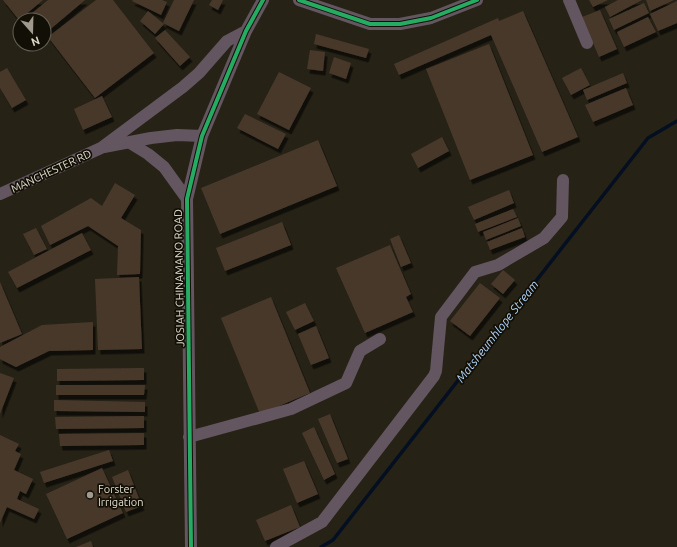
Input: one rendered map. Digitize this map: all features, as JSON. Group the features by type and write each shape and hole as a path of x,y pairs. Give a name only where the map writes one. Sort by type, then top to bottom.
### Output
{"street":[{"name":"JOSIAH CHINAMANO ROAD","path":"191,547 187,199 202,136 246,31 263,0"},
{"path":"299,0 370,24 400,24 431,18 477,0"},
{"path":"569,0 587,43"},
{"path":"101,148 183,87 227,41 246,31"},
{"path":"101,148 151,138 177,135 202,136"},
{"path":"130,143 148,154 164,167 187,199"},
{"name":"MANCHESTER RD","path":"0,194 101,148"},
{"path":"276,547 322,522 434,376 436,370 441,317 475,272 498,265 544,238 562,217 563,180"},
{"path":"190,437 291,409 346,383 360,351 380,339"}],"building":[{"path":"3,0 43,0 29,12 13,12"},
{"path":"48,0 85,0 52,28 52,12 33,12"},
{"path":"96,0 113,0 154,53 95,98 52,42 52,34"},
{"path":"162,0 167,2 161,15 132,1"},
{"path":"174,0 194,0 179,31 163,23"},
{"path":"212,0 223,0 218,10 209,5"},
{"path":"589,0 608,0 593,7"},
{"path":"618,0 642,0 610,17 605,7"},
{"path":"646,0 674,0 650,11"},
{"path":"677,1 677,23 658,31 650,14"},
{"path":"644,3 649,13 614,30 609,19"},
{"path":"600,10 617,49 599,57 582,17"},
{"path":"148,11 164,24 155,34 140,21"},
{"path":"523,11 578,137 542,152 491,35 399,75 394,64 498,18 499,21"},
{"path":"648,17 656,32 624,47 617,32"},
{"path":"165,30 190,57 180,66 155,38"},
{"path":"316,34 369,49 366,58 314,44"},
{"path":"489,44 533,155 470,180 426,69"},
{"path":"310,50 325,52 323,71 307,69"},
{"path":"334,57 351,63 346,79 329,73"},
{"path":"7,68 26,100 12,108 0,88 0,72"},
{"path":"581,68 590,85 571,95 562,78"},
{"path":"279,72 311,88 289,130 257,114"},
{"path":"623,73 627,83 587,100 583,90"},
{"path":"626,88 633,105 593,122 585,105"},
{"path":"102,96 112,117 83,130 74,109"},
{"path":"245,114 286,134 278,149 237,128"},
{"path":"442,137 449,151 418,168 411,154"},
{"path":"318,140 337,186 220,234 201,188"},
{"path":"115,183 135,195 121,218 141,230 140,274 117,275 118,246 88,226 50,245 41,226 91,198 102,206"},
{"path":"509,190 514,203 474,220 468,207"},
{"path":"513,209 517,217 478,232 475,224"},
{"path":"518,218 521,226 486,240 483,232"},
{"path":"282,222 291,245 225,271 216,248"},
{"path":"36,228 47,249 34,255 23,234"},
{"path":"522,228 525,237 490,250 487,242"},
{"path":"82,233 91,250 17,288 8,272"},
{"path":"399,235 411,263 401,267 390,239"},
{"path":"390,245 411,294 406,297 413,312 365,333 336,268"},
{"path":"503,270 515,280 503,294 491,284"},
{"path":"139,277 142,349 98,350 95,279"},
{"path":"0,282 22,334 0,343"},
{"path":"480,283 500,298 470,336 450,321"},
{"path":"271,297 310,393 260,414 221,318"},
{"path":"305,303 314,321 295,330 286,312"},
{"path":"93,322 93,350 49,351 16,367 0,359 0,347 42,325"},
{"path":"316,326 329,358 311,365 298,334"},
{"path":"144,368 144,380 57,381 57,369"},
{"path":"0,373 14,378 0,414"},
{"path":"56,385 145,385 144,395 56,395"},
{"path":"54,400 145,402 145,412 54,411"},
{"path":"330,414 348,459 337,463 318,419"},
{"path":"144,416 144,428 56,429 55,417"},
{"path":"314,427 335,474 324,480 302,433"},
{"path":"144,433 144,445 60,446 59,434"},
{"path":"0,435 19,444 15,451 21,454 14,470 33,479 26,494 20,491 17,499 39,509 34,519 7,507 0,523"},
{"path":"109,450 113,461 44,483 40,472"},
{"path":"304,461 318,494 297,503 283,469"},
{"path":"102,468 123,513 67,539 46,494"},
{"path":"128,470 142,506 126,512 112,477"},
{"path":"291,505 300,527 265,541 256,520"},
{"path":"91,541 93,547 76,547"}],"waterway":[{"name":"Matsheumhlope Stream","path":"321,547 333,540 648,138 677,121"}],"cycle path":[{"path":"191,547 187,199 202,136 246,31 263,0"},
{"path":"299,0 370,24 400,24 431,18 477,0"}],"place":[{"name":"Forster Irrigation","path":"90,495"}]}
